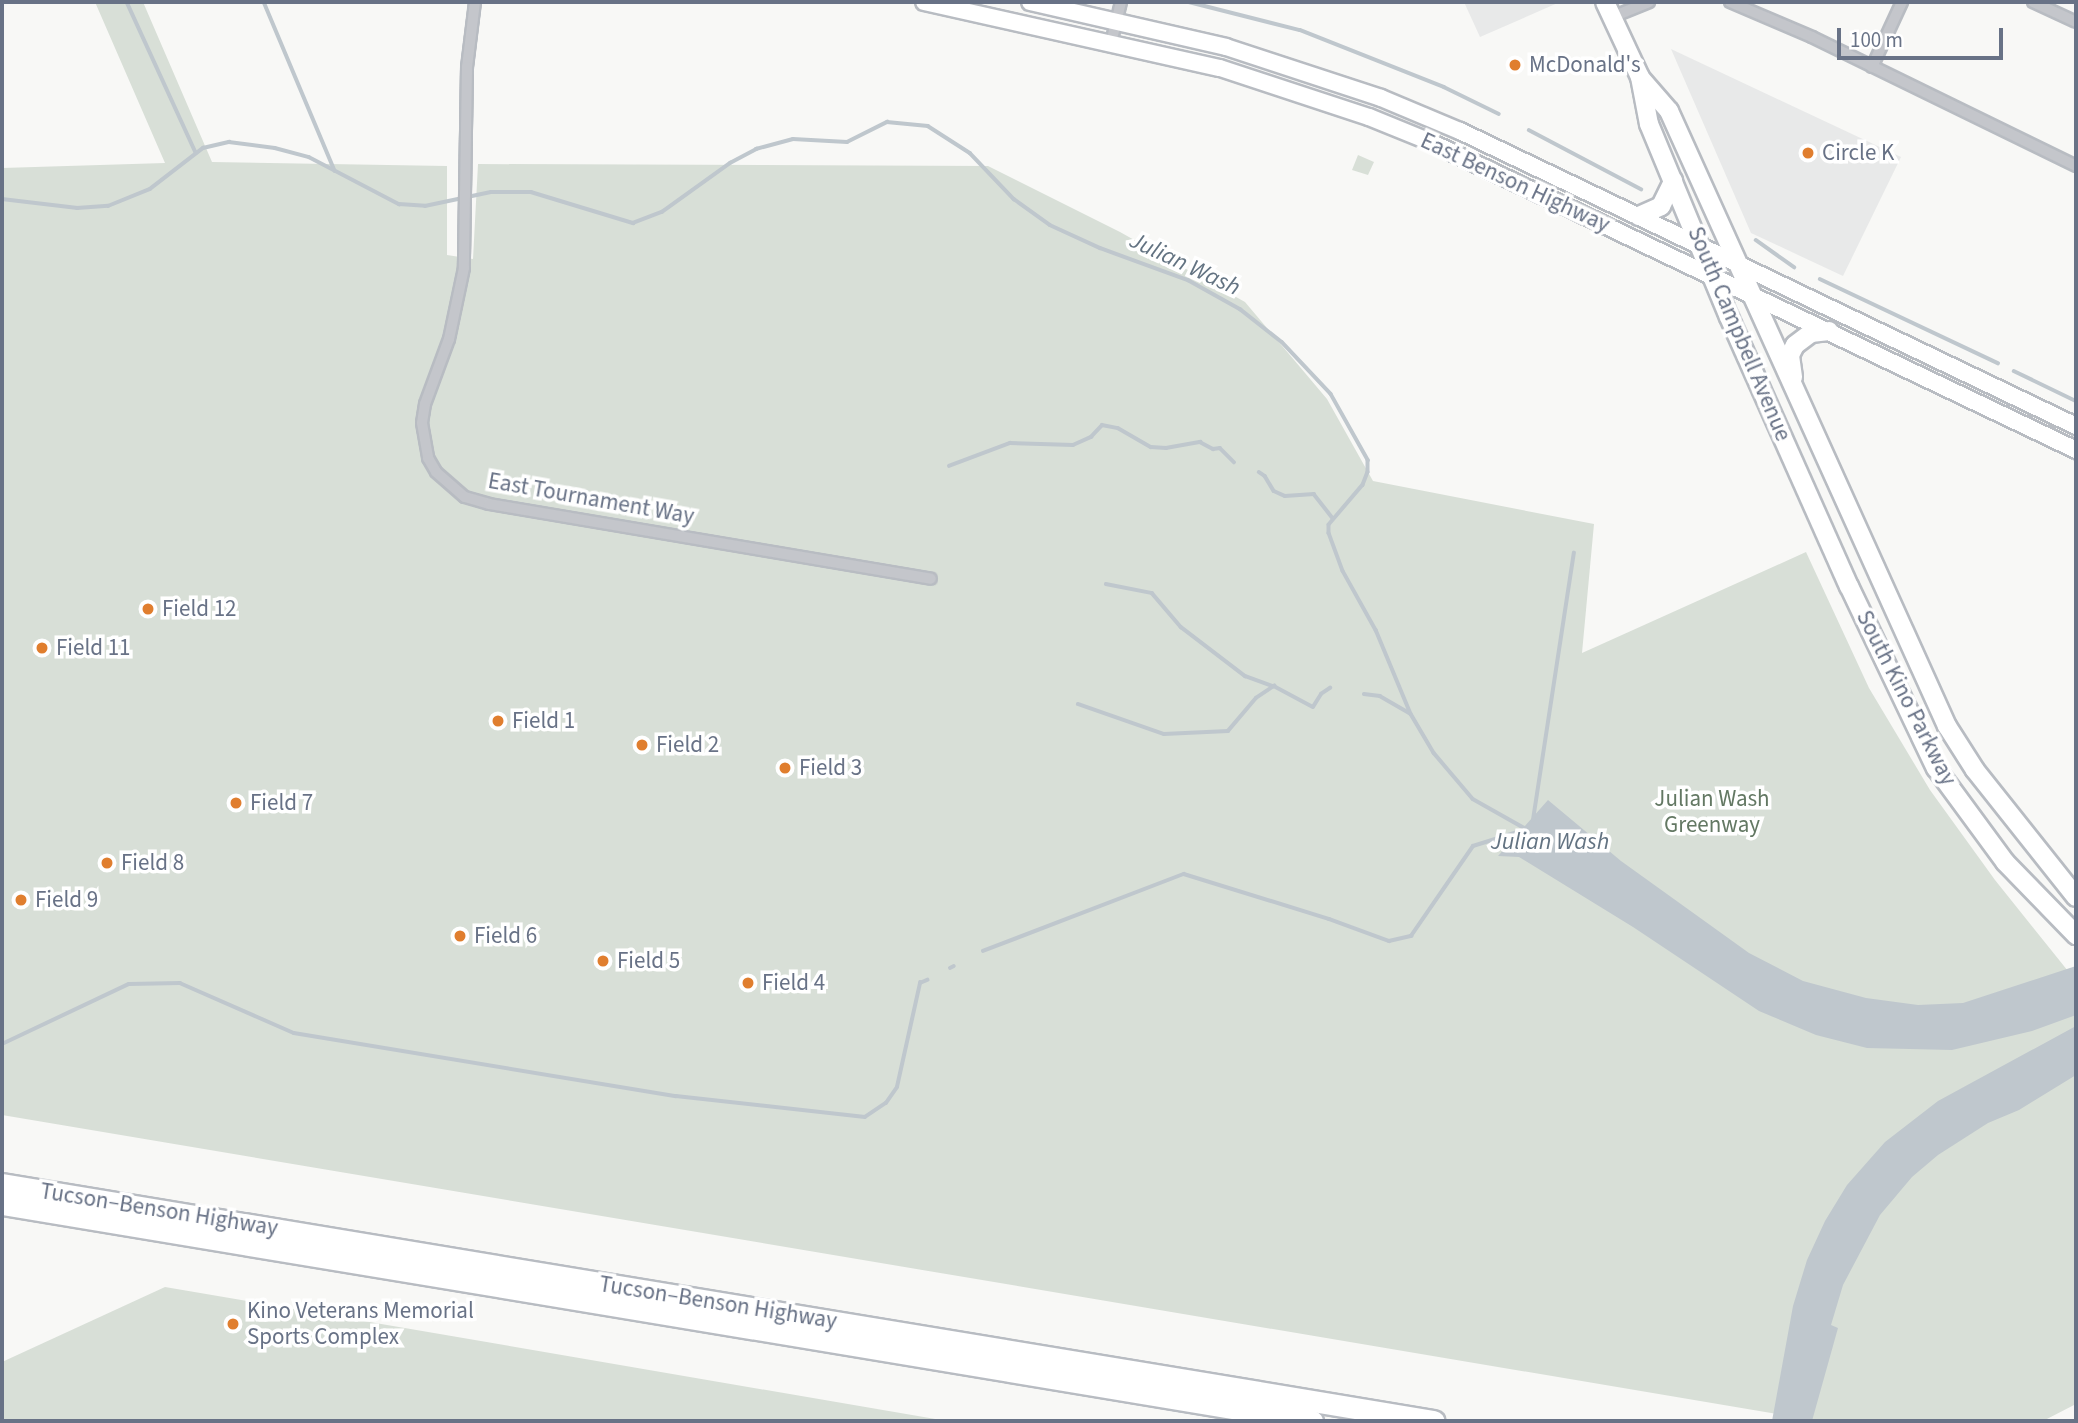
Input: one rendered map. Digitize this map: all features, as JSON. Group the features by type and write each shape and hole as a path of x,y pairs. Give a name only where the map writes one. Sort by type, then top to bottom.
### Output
{"highway":[{"name":"Tucson–Benson Highway","path":"2,1184 1434,1421"},
{"name":"Tucson–Benson Highway","path":"2,1204 1312,1421"}],"main road":[{"name":"East Benson Highway","path":"924,2 1220,68 1369,117 1428,141 2076,450"},
{"name":"East Benson Highway","path":"1030,2 1268,59 1381,98 1460,131 2076,426"},
{"name":"South Campbell Avenue","path":"1609,9 1640,77 1649,124 1712,275 1849,586"},
{"name":"South Campbell Avenue","path":"1640,77 1669,111 1876,573"},
{"path":"1639,216 1661,206 1673,181"},
{"path":"1794,390 1790,355 1795,345 1811,333 1829,331"},
{"name":"South Kino Parkway","path":"1876,573 1947,726 1975,770 2076,897"},
{"name":"South Kino Parkway","path":"1849,586 1936,768 2005,862 2076,935"}],"street":[{"name":"East Tournament Way","path":"475,2 467,67 461,290 449,339 425,404 422,423 428,458 450,487 465,497 489,504 932,579"},
{"path":"1111,43 1121,2"},
{"path":"1609,9 1649,2"},
{"path":"1730,2 1757,6 1872,67 2076,166"},
{"path":"1872,67 1902,2"},
{"path":"2033,2 2076,22"}],"shaded area":[{"path":"1464,2 1560,2 1480,37"},
{"path":"1671,49 1901,157 1843,276 1751,233"}],"green space":[{"name":"Julian Wash Greenway","path":"95,2 143,2 212,162 447,166 447,255 473,259 478,164 988,166 1120,232 1245,302 1327,399 1373,481 1594,524 1582,653 1806,552 1869,688 1930,790 1995,880 2076,981 2076,1404 2043,1421 1819,1421 2,1115 2,168 165,163"},
{"path":"1358,155 1374,162 1368,175 1352,170"},
{"name":"Kino Veterans Memorial Sports Complex","path":"165,1287 947,1421 2,1421 2,1362"}],"water":[{"name":"Julian Wash","path":"1548,800 1621,861 1749,953 1803,981 1866,998 1918,1005 1963,1003 2076,966 2076,1015 2032,1031 1952,1050 1867,1048 1816,1035 1759,1011 1633,927 1519,857 1498,856"},
{"path":"2076,1026 2076,1075 2019,1110 1988,1123 1938,1155 1912,1177 1880,1215 1843,1285 1831,1325 1838,1328 1812,1421 1772,1421 1793,1306 1807,1260 1825,1221 1847,1185 1885,1142 1938,1101"}],"waterway":[{"path":"127,2 196,153"},
{"path":"264,2 335,171"},
{"path":"1189,2 1300,30 1444,87 1499,114"},
{"name":"Julian Wash","path":"2,199 77,208 108,206 150,189 203,148 229,142 275,148 309,157 399,204 425,206 491,192 531,192 633,223 662,212 730,163 756,149 793,139 847,142 887,122 928,126 970,153 1014,199 1050,225 1100,248 1188,280 1240,309 1282,342 1331,394 1368,460 1368,472 1363,485 1329,525 1329,533 1343,571 1376,630 1411,714 1434,753 1473,799 1526,829"},
{"path":"1529,130 1641,189"},
{"path":"1756,240 1794,267"},
{"path":"1820,279 1998,363"},
{"path":"2014,371 2076,401"},
{"path":"949,466 1010,443 1073,445 1091,437 1102,425 1118,428 1151,447 1166,448 1200,442 1213,449 1220,448 1234,462"},
{"path":"1259,472 1265,476 1274,491 1285,496 1314,494 1333,518"},
{"path":"1533,820 1574,553"},
{"path":"1106,584 1152,593 1181,627 1245,676 1273,686"},
{"path":"1078,704 1164,734 1228,731 1256,698 1274,686 1313,707 1321,694 1330,688"},
{"path":"1364,694 1380,696 1409,713"},
{"path":"983,951 1184,874 1329,919 1389,941 1411,936 1473,846 1524,830"},
{"path":"950,968 954,966"},
{"path":"2,1044 129,984 180,983 294,1033 676,1096 865,1117 886,1103 897,1087 920,983 927,980"}],"place":[{"name":"McDonald's","path":"1515,65"},
{"name":"Circle K","path":"1808,153"},
{"name":"Field 12","path":"148,609"},
{"name":"Field 11","path":"42,648"},
{"name":"Field 1","path":"498,721"},
{"name":"Field 2","path":"642,745"},
{"name":"Field 3","path":"785,768"},
{"name":"Field 7","path":"236,803"},
{"name":"Field 8","path":"107,863"},
{"name":"Field 9","path":"21,900"},
{"name":"Field 6","path":"460,936"},
{"name":"Field 5","path":"603,961"},
{"name":"Field 4","path":"748,983"},
{"name":"Kino Veterans Memorial Sports Complex","path":"233,1324"}]}
